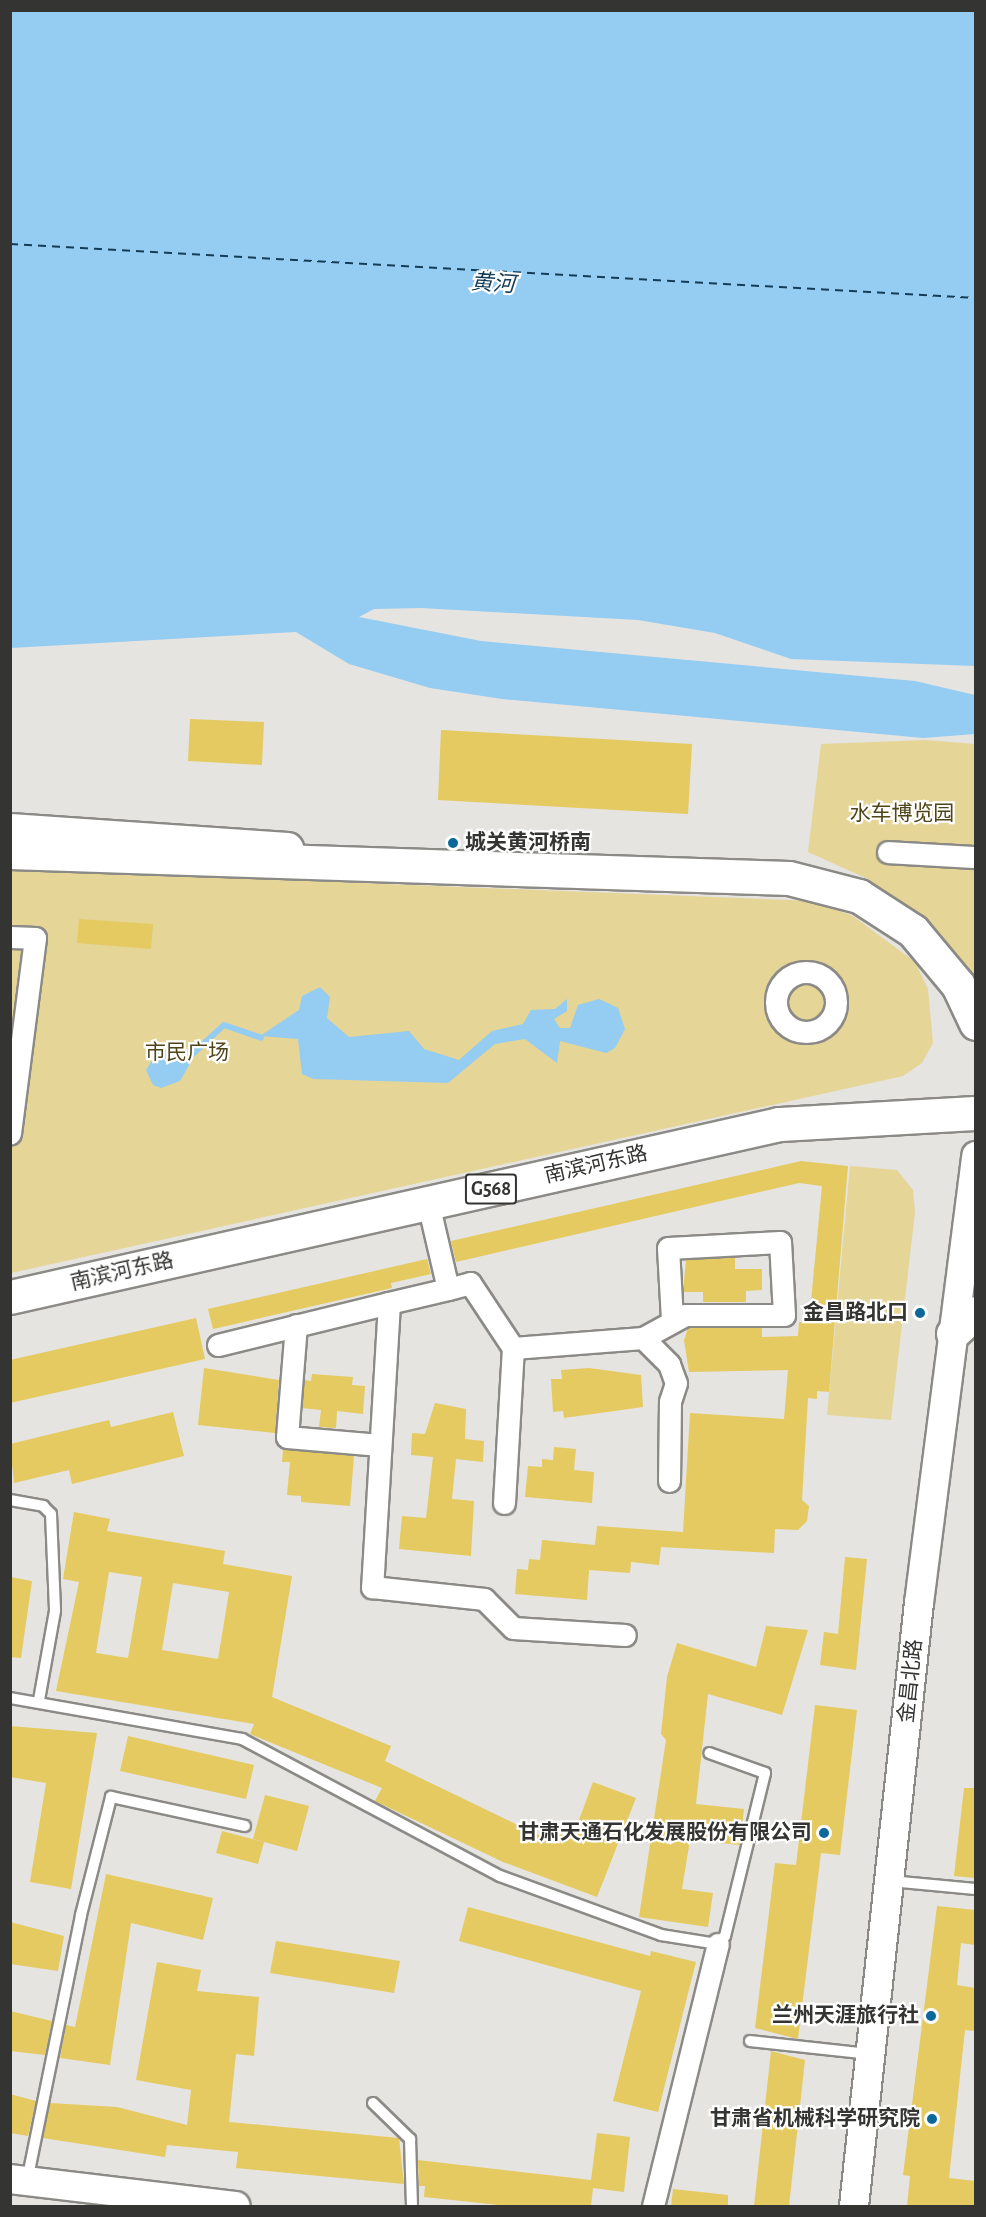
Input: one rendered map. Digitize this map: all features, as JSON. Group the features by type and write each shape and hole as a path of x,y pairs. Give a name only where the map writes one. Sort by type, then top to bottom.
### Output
{"highway":[{"path":"13,839 368,860 789,878 826,885 886,910 912,931 958,985 975,1023"},
{"name":"南滨河东路","path":"10,1297 779,1124 975,1113"}],"main road":[{"name":"金昌北路","path":"854,2206 975,1156"},
{"path":"953,1334 975,1313"},
{"path":"19,2180 235,2206"}],"street":[{"path":"888,852 975,857"},
{"path":"10,937 35,938 10,1133"},
{"path":"428,1203 448,1289"},
{"path":"513,1348 643,1338 672,1320 685,1315 784,1316 780,1242 668,1248 672,1320"},
{"path":"218,1345 470,1283 513,1348 504,1503"},
{"path":"389,1303 372,1587 484,1599 513,1628 625,1635"},
{"path":"296,1325 287,1437 380,1445"},
{"path":"643,1338 669,1364 676,1383 670,1401 669,1481"},
{"path":"653,2206 718,1944"}],"lane":[{"path":"10,1500 43,1506 51,1514 55,1611 39,1700"},
{"path":"10,1698 39,1700 242,1739 500,1876 661,1935 718,1944 725,1936 765,1773 709,1753"},
{"path":"19,2180 111,1797 245,1826"},
{"path":"890,1881 975,1889"},
{"path":"750,2041 870,2054"},
{"path":"373,2103 410,2139 412,2206"}],"green space":[{"name":"水车博览园","path":"926,740 975,744 975,982 921,920 868,879 808,852 821,744"},
{"name":"市民广场","path":"10,869 813,901 853,916 915,962 928,989 933,1043 922,1063 903,1076 11,1273"},
{"path":"850,1166 897,1170 913,1190 915,1212 891,1420 827,1415"}],"water":[{"name":"黄河","path":"11,10 975,11 975,666 791,659 715,633 638,620 421,608 374,609 359,617 481,641 915,681 975,695 975,734 923,738 502,699 430,688 349,664 296,632 11,648"},
{"path":"320,987 330,997 327,1018 349,1037 409,1031 424,1049 459,1060 492,1031 523,1024 531,1010 555,1009 567,999 567,1011 554,1019 560,1028 570,1028 578,1005 599,999 618,1008 625,1029 615,1048 606,1053 560,1041 557,1063 525,1039 495,1044 448,1083 313,1079 302,1074 298,1039 260,1036 299,1010 302,996"},
{"path":"160,1048 191,1062 180,1081 161,1088 153,1085 146,1070"}],"building":[{"path":"190,719 264,722 262,765 188,761"},
{"path":"441,730 692,744 688,814 438,800"},
{"path":"79,919 153,924 151,949 77,943"},
{"path":"801,1161 848,1166 829,1392 817,1391 817,1399 808,1398 802,1500 809,1506 807,1521 798,1530 775,1529 774,1553 661,1547 659,1565 631,1562 630,1573 589,1570 587,1600 515,1594 517,1569 528,1570 529,1559 540,1560 542,1540 595,1545 597,1526 683,1532 690,1413 784,1419 788,1370 689,1372 684,1340 688,1328 762,1328 762,1337 798,1336 799,1322 809,1322 822,1186 799,1183 456,1262 451,1241"},
{"path":"735,1257 735,1269 762,1269 762,1290 746,1291 746,1302 703,1302 703,1292 683,1292 686,1260"},
{"path":"427,1259 431,1274 391,1283 392,1288 213,1329 208,1309"},
{"path":"196,1318 205,1359 10,1403 10,1360"},
{"path":"204,1368 279,1380 275,1433 198,1425"},
{"path":"589,1368 641,1375 643,1407 564,1418 563,1411 553,1412 551,1379 562,1379 561,1370"},
{"path":"312,1374 353,1377 352,1385 365,1386 363,1414 337,1411 336,1428 319,1427 321,1410 302,1408 304,1380 311,1381"},
{"path":"435,1403 466,1409 465,1439 484,1441 483,1462 456,1459 452,1499 474,1501 471,1556 399,1549 402,1516 426,1518 433,1457 411,1455 412,1433 425,1434"},
{"path":"173,1412 184,1456 72,1484 69,1470 14,1483 10,1444 109,1420 111,1427"},
{"path":"554,1447 576,1449 574,1470 594,1472 592,1503 525,1497 528,1466 542,1467 542,1459 553,1460"},
{"path":"283,1449 354,1456 350,1506 301,1502 301,1496 287,1495 290,1462 282,1462"},
{"path":"74,1512 110,1519 107,1531 225,1551 223,1564 292,1576 272,1697 391,1746 385,1761 543,1837 546,1829 572,1839 593,1782 636,1798 597,1897 503,1862 375,1801 382,1788 250,1734 254,1724 56,1691 79,1582 63,1579","holes":["109,1572 142,1577 128,1658 96,1653","173,1583 229,1592 218,1659 162,1650"]},
{"path":"845,1557 867,1559 856,1670 820,1665 824,1632 838,1634"},
{"path":"10,1577 32,1581 21,1658 10,1657"},
{"path":"766,1626 808,1630 782,1715 708,1694 696,1804 744,1809 740,1845 690,1840 682,1889 713,1893 708,1927 639,1917 666,1740 661,1734 667,1677 677,1643 756,1667"},
{"path":"815,1705 857,1710 840,1855 821,1853 798,2039 755,2028 775,1863 796,1865"},
{"path":"10,1726 97,1733 71,1889 30,1882 46,1783 10,1777"},
{"path":"128,1736 254,1765 246,1799 120,1771"},
{"path":"964,1788 975,1788 975,1878 954,1876"},
{"path":"265,1795 309,1806 297,1851 253,1839"},
{"path":"222,1831 264,1842 258,1864 216,1853"},
{"path":"106,1874 213,1898 203,1940 131,1923 110,2065 60,2058 66,2025 75,2027"},
{"path":"937,1906 975,1910 975,1945 961,1943 957,1985 975,1988 975,2031 965,2030 949,2178 975,2181 975,2206 907,2206 910,2176 903,2175"},
{"path":"468,1907 650,1956 651,1951 696,1962 658,2112 613,2101 641,1991 459,1941"},
{"path":"10,1922 64,1936 58,1971 10,1964"},
{"path":"276,1941 400,1961 394,1993 270,1973"},
{"path":"157,1962 201,1970 197,1991 259,1997 254,2056 236,2054 229,2122 399,2138 404,2184 236,2168 238,2152 167,2145 165,2157 43,2138 50,2103 117,2107 187,2125 191,2090 136,2080"},
{"path":"10,2011 52,2021 45,2055 10,2051"},
{"path":"771,2051 805,2060 789,2206 754,2206"},
{"path":"10,2094 36,2101 28,2136 10,2133"},
{"path":"597,2133 630,2137 624,2192 593,2188 591,2206 508,2206 424,2197 425,2186 419,2186 418,2160 591,2180"},
{"path":"673,2189 728,2195 728,2206 671,2206"}],"waterway":[{"path":"187,1059 224,1025 261,1038"}],"ferry route":[{"path":"10,244 976,298"}],"place":[{"name":"城关黄河桥南","path":"453,843"},
{"name":"金昌路北口","path":"920,1313"},
{"name":"甘肃天通石化发展股份有限公司","path":"824,1833"},
{"name":"兰州天涯旅行社","path":"931,2016"},
{"name":"甘肃省机械科学研究院","path":"932,2119"}]}
